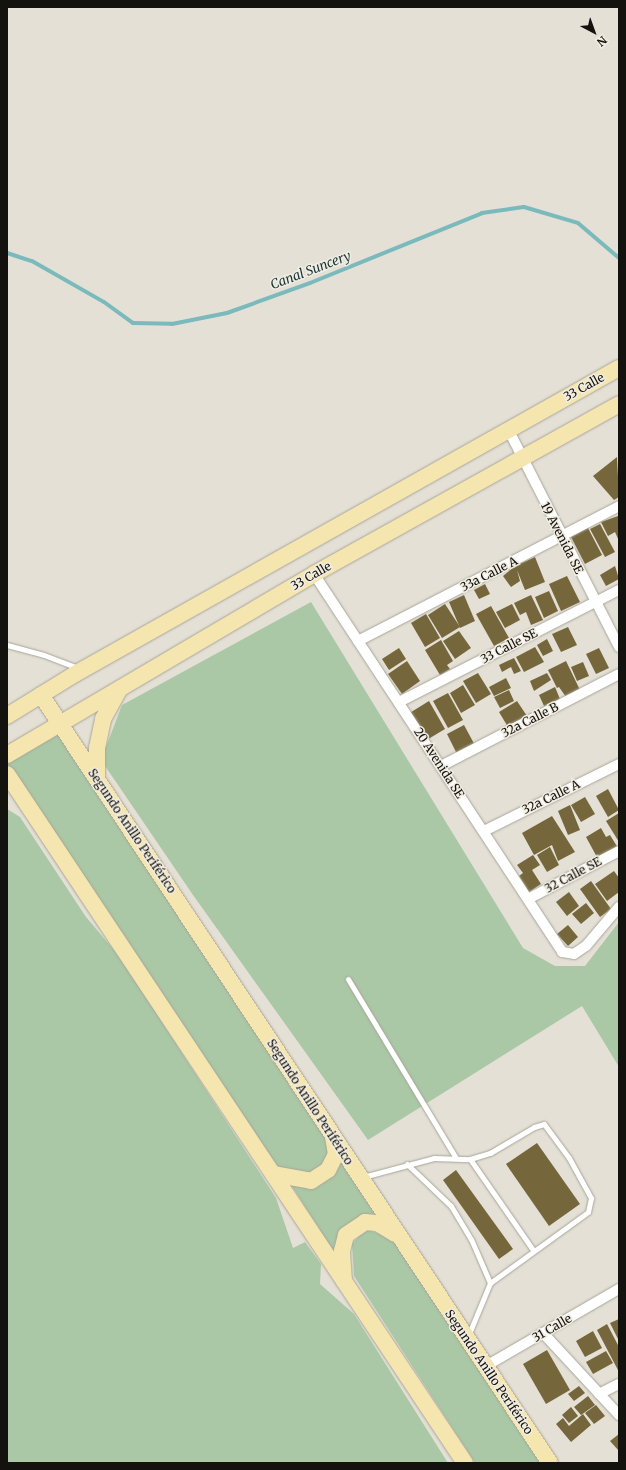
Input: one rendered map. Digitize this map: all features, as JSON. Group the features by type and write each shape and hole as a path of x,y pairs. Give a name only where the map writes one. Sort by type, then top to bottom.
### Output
{"main road":[{"name":"33 Calle","path":"7,716 82,670 508,428 619,368"},
{"name":"33 Calle","path":"7,755 121,686 314,574 522,456 619,404"},
{"path":"97,779 96,748 103,719 121,686"},
{"name":"Segundo Anillo Periférico","path":"41,695 550,1463"},
{"path":"8,782 24,799 465,1463"},
{"path":"273,1174 311,1181 328,1170 336,1154 333,1135"},
{"path":"344,1282 342,1252 346,1235 365,1222 377,1223 400,1236"}],"street":[{"name":"19 Avenida SE","path":"508,428 560,536 619,647"},
{"name":"33a Calle A","path":"358,642 619,506"},
{"name":"20 Avenida SE","path":"314,574 442,766 562,952 574,954 586,946 619,907"},
{"name":"33 Calle SE","path":"399,702 619,590"},
{"name":"32a Calle B","path":"442,766 619,674"},
{"name":"32a Calle A","path":"484,831 619,764"},
{"name":"32 Calle SE","path":"528,899 619,851"},
{"name":"31 Calle","path":"486,1366 619,1289"},
{"path":"542,1333 619,1415"},
{"path":"599,1394 619,1384"}],"lane":[{"path":"7,645 44,655 82,670"},
{"path":"348,979 456,1158"},
{"path":"361,1177 434,1158 470,1159 490,1153 534,1127 544,1124 569,1158 590,1198 588,1212 533,1250 490,1283 467,1338"},
{"path":"470,1159 533,1250"},
{"path":"407,1164 451,1206 471,1239 490,1283"}],"green space":[{"path":"311,602 523,948 555,966 585,966 619,922 619,1067 582,1006 368,1140 193,895 101,760 122,705"},
{"path":"57,725 332,1134 334,1153 311,1179 278,1170 7,772 7,756"},
{"path":"7,809 20,817 86,917 119,956 276,1198 293,1248 305,1242 321,1264 320,1284 354,1314 448,1463 7,1463"},
{"path":"341,1149 389,1221 364,1220 338,1259 290,1183 314,1186"},
{"path":"365,1229 395,1239 545,1463 475,1463 354,1276 352,1244"}],"building":[{"path":"617,457 619,497 614,500 593,476"},
{"path":"618,516 619,541 615,532 608,536 601,522"},
{"path":"600,524 615,552 605,557 590,529"},
{"path":"588,528 602,555 585,564 571,537"},
{"path":"535,557 545,582 525,590 517,570 520,581 511,587 503,576 515,566"},
{"path":"615,566 619,579 606,586 600,575"},
{"path":"567,576 580,602 561,611 549,584"},
{"path":"485,584 490,594 479,599 474,590"},
{"path":"549,591 558,611 544,618 535,597"},
{"path":"464,595 475,621 460,628 449,602"},
{"path":"531,595 543,620 531,625 526,612 520,615 514,603"},
{"path":"445,604 460,627 442,638 428,615"},
{"path":"512,604 520,620 505,628 496,612"},
{"path":"491,606 509,638 494,646 476,614"},
{"path":"426,614 440,638 425,647 411,623"},
{"path":"568,627 577,645 561,652 552,634"},
{"path":"459,631 471,648 455,659 443,641"},
{"path":"547,639 553,651 543,656 537,645"},
{"path":"441,640 453,661 447,665 450,669 440,675 425,650"},
{"path":"535,647 544,662 524,672 516,657"},
{"path":"399,648 406,659 389,670 382,659"},
{"path":"599,648 609,668 596,674 586,654"},
{"path":"514,658 521,671 514,674 511,667 502,672 499,665"},
{"path":"407,661 420,681 402,694 388,674"},
{"path":"566,661 580,690 566,697 559,687 557,688 548,670"},
{"path":"583,662 589,676 577,681 571,667"},
{"path":"478,673 491,694 476,703 463,681"},
{"path":"547,673 551,680 534,691 530,681"},
{"path":"506,678 511,688 494,696 489,687"},
{"path":"463,685 475,705 461,713 450,693"},
{"path":"555,687 560,699 544,706 539,695"},
{"path":"509,690 514,701 500,708 494,697"},
{"path":"448,693 463,720 448,728 433,701"},
{"path":"429,701 445,729 425,741 408,714"},
{"path":"517,701 527,716 508,727 499,712"},
{"path":"464,725 477,749 459,758 447,734"},
{"path":"608,789 619,810 608,817 596,796"},
{"path":"585,797 595,814 581,822 571,805"},
{"path":"570,805 580,830 568,835 558,811"},
{"path":"619,813 619,842 606,821"},
{"path":"552,816 575,852 558,861 552,845 534,855 522,833"},
{"path":"601,828 606,837 610,835 618,848 598,859 586,837"},
{"path":"550,847 559,865 547,872 537,855"},
{"path":"533,855 540,865 532,870 541,884 529,892 519,876 523,873 517,865"},
{"path":"614,871 619,878 619,892 607,901 595,884"},
{"path":"591,881 611,909 600,917 580,889"},
{"path":"569,892 579,906 567,916 556,902"},
{"path":"586,903 594,913 581,924 572,914"},
{"path":"568,925 578,937 568,946 557,934"},
{"path":"537,1143 580,1204 549,1226 506,1164"},
{"path":"456,1170 513,1249 499,1259 443,1180"},
{"path":"619,1319 619,1341 610,1323"},
{"path":"607,1324 619,1347 619,1372 597,1330"},
{"path":"593,1331 602,1348 585,1357 576,1341"},
{"path":"547,1350 570,1390 546,1404 523,1364"},
{"path":"606,1351 613,1363 593,1374 586,1362"},
{"path":"579,1386 585,1393 574,1401 568,1394"},
{"path":"588,1396 595,1405 581,1415 574,1407"},
{"path":"596,1405 605,1416 594,1424 585,1413"},
{"path":"571,1407 578,1416 569,1423 562,1415"},
{"path":"583,1414 591,1425 571,1442 556,1424 563,1418 569,1426"},
{"path":"619,1434 619,1451 610,1441"}],"waterway":[{"name":"Canal Suncery","path":"7,253 32,261 104,302 133,323 172,324 227,313 310,283 482,213 524,207 578,223 619,258"}]}
